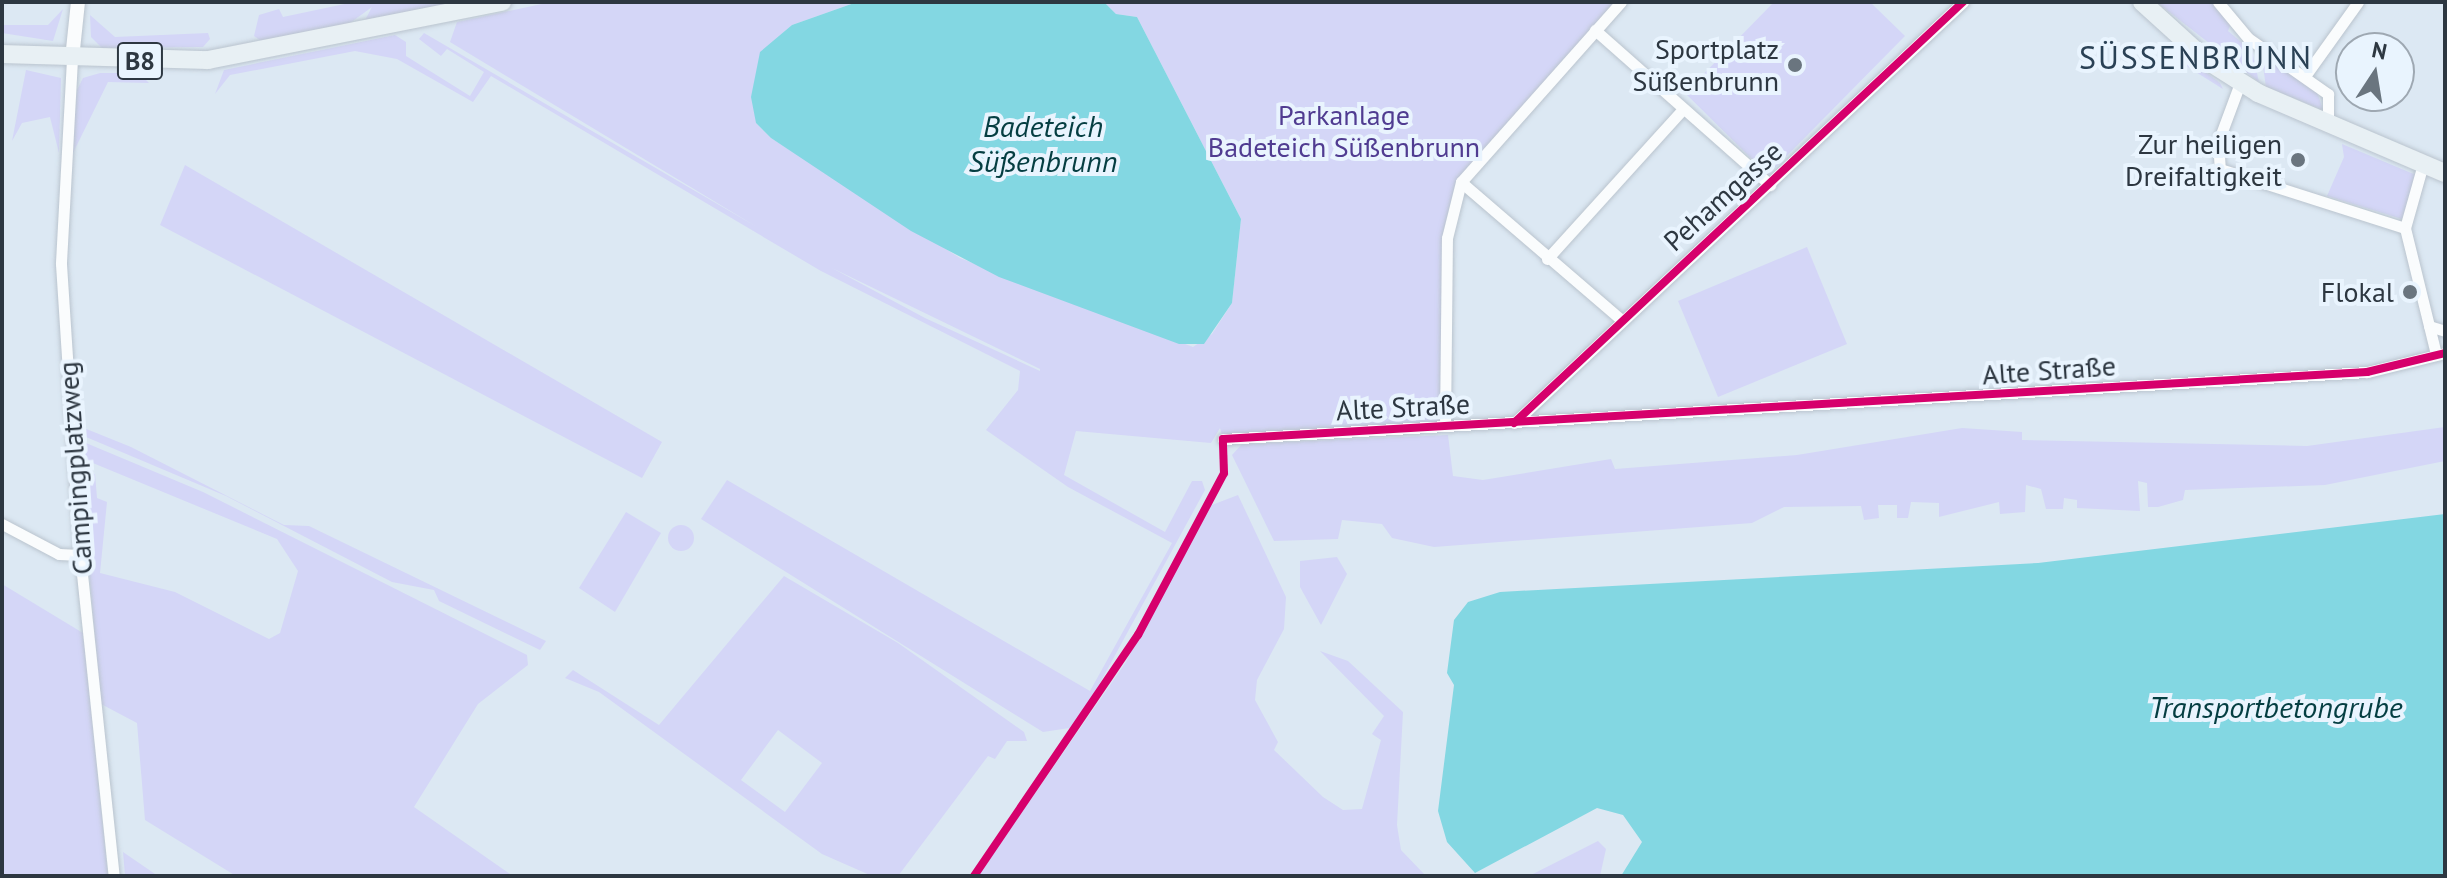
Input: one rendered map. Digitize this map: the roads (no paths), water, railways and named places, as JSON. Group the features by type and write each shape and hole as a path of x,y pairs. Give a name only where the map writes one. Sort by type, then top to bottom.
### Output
{"main road":[{"name":"B8","path":"2,54 72,59 230,57 502,2"},
{"path":"2142,2 2240,83 2445,173"}],"street":[{"path":"72,59 78,2"},
{"path":"1445,426 1447,238 1461,182 1621,2"},
{"name":"Pehamgasse","path":"1514,423 1620,319 1770,185 1963,2"},
{"path":"2218,2 2248,38 2328,94 2328,124"},
{"path":"2305,76 2358,2"},
{"path":"1595,30 1770,185"},
{"name":"Campingplatzweg","path":"72,59 61,264 80,555 114,876"},
{"path":"2240,83 2218,142 2220,169 2405,228"},
{"path":"1547,259 1683,109"},
{"path":"2423,164 2405,228 2429,326 2440,353"},
{"path":"1461,182 1620,319"},
{"path":"2429,326 2445,331"},
{"name":"Alte Straße","path":"1223,439 2367,372 2440,353"},
{"path":"2,524 59,554 80,555"}],"water":[{"name":"Badeteich Süßenbrunn","path":"857,2 1104,2 1116,14 1137,17 1241,219 1232,303 1204,344 1179,344 999,277 911,231 771,138 756,123 751,97 760,52 792,25"},
{"name":"Transportbetongrube","path":"2445,514 2445,876 1621,876 1642,842 1623,815 1597,808 1475,873 1447,842 1438,811 1454,685 1447,673 1454,620 1468,602 1500,592 2038,563"}],"place":[{"name":"Sportplatz Süßenbrunn","path":"1795,65"},
{"name":"Zur heiligen Dreifaltigkeit","path":"2298,160"},
{"name":"Flokal","path":"2410,292"}],"district":[{"name":"SÜSSENBRUNN","path":"2196,57"}],"park label":[{"name":"Parkanlage Badeteich Süßenbrunn","path":"1344,131"}]}
